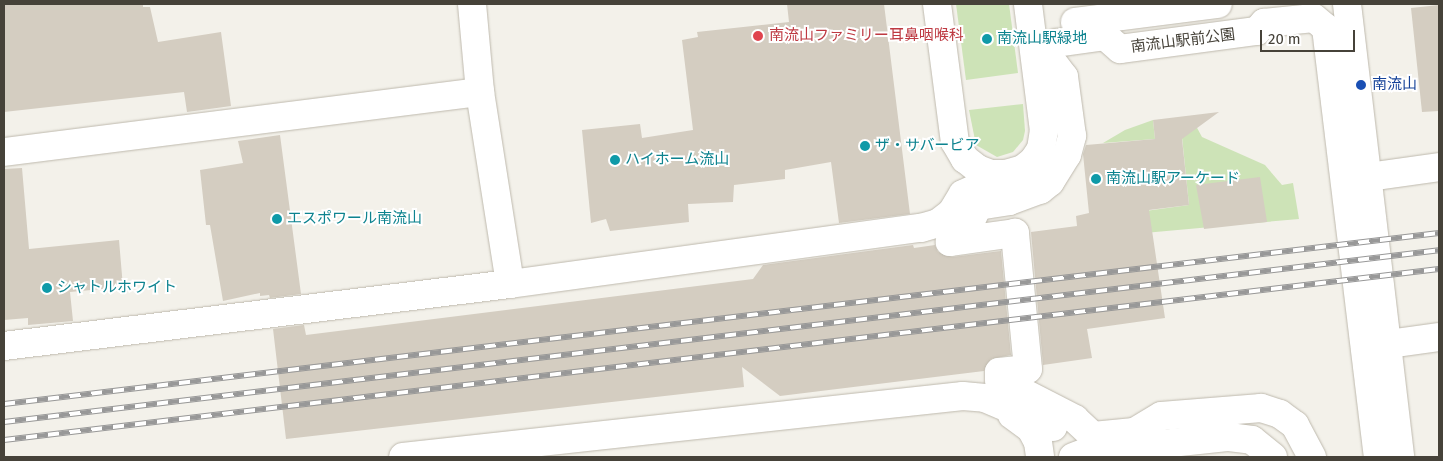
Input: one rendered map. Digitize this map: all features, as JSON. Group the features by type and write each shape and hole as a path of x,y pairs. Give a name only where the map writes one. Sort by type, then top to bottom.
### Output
{"street":[{"path":"472,4 480,92 510,284"},
{"path":"937,4 963,194"},
{"path":"4,346 510,284 921,228 938,223 952,212 963,194 1006,174 1023,169 1033,161 1041,149 1044,131 1029,16 1218,4"},
{"path":"1347,4 1389,344 1400,457"},
{"name":"南流山駅前公園","path":"1312,457 1296,425 1280,414 1261,408 1161,416 1134,432 1093,436 1076,419 999,380 999,372 1028,369 1015,233 950,242 970,223 978,206 1009,202 1040,190 1050,182 1067,155 1072,136 1064,77 1051,60 1050,50 1056,43 1104,36 1120,49 1258,31 1264,23 1314,18 1326,28 1378,457"},
{"path":"4,152 480,92"},
{"path":"955,142 965,159 978,169 990,174 1006,174"},
{"path":"1369,178 1439,167"},
{"path":"1389,344 1439,337"},
{"path":"403,457 524,450 963,396 985,398 1047,424 1079,455 1229,437 1252,440 1273,457"},
{"path":"985,398 1031,429 1038,442 1040,457"}],"green space":[{"name":"南流山駅緑地","path":"956,4 1009,4 1018,73 966,80"},
{"path":"1023,104 1025,131 1023,140 1013,152 997,157 976,145 969,110"},
{"path":"1153,120 1155,139 1103,143 1125,130"},
{"path":"1196,126 1202,137 1265,165 1282,185 1293,183 1299,219 1111,236 1109,216 1189,205 1182,137"}],"building":[{"path":"4,4 143,4 143,7 150,7 158,42 221,32 231,106 187,112 184,92 4,112"},
{"path":"787,4 884,4 910,214 839,223 831,162 785,170 785,179 734,185 733,202 688,204 689,222 610,231 606,219 591,223 582,130 640,124 642,138 693,130 682,40 698,37 697,32 789,22"},
{"path":"1439,5 1439,111 1422,112 1411,8"},
{"path":"1219,112 1182,139 1189,205 1149,210 1165,318 1087,329 1092,358 1043,365 1031,232 1077,226 1076,216 1089,213 1083,154 1086,145 1155,139 1153,120"},
{"path":"280,135 301,294 270,298 269,295 260,296 260,293 223,301 210,225 206,225 200,170 243,163 238,141"},
{"path":"22,168 29,249 119,240 123,287 70,292 73,321 28,325 28,318 4,320 4,169"},
{"path":"1260,177 1267,222 1204,229 1196,185"},
{"path":"913,245 914,248 935,245 938,252 952,257 1001,251 1011,355 991,359 984,371 780,396 742,367 744,387 286,439 273,329 304,325 306,335 753,279 763,265"}],"railway":[{"path":"4,404 1439,233"},
{"path":"4,422 1439,250"},
{"path":"4,440 1439,269"}],"place":[{"name":"南流山ファミリー耳鼻咽喉科","path":"758,36"},
{"name":"南流山駅緑地","path":"987,39"},
{"name":"南流山","path":"1361,85"},
{"name":"ザ・サバービア","path":"865,146"},
{"name":"ハイホーム流山","path":"615,160"},
{"name":"南流山駅アーケード","path":"1096,179"},
{"name":"エスポワール南流山","path":"277,219"},
{"name":"シャトルホワイト","path":"47,288"}]}
